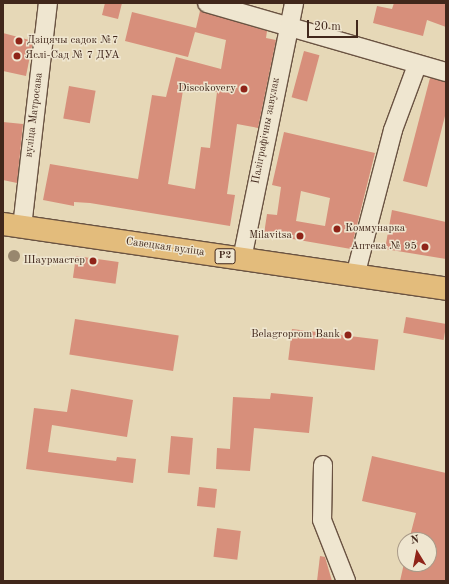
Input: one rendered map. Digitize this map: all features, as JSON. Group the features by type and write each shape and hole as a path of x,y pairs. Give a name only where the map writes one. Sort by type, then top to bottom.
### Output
{"main road":[{"name":"Савецкая вуліца","path":"12,226 446,289"}],"street":[{"name":"вуліца Матросава","path":"12,226 48,3"},
{"path":"207,3 286,28 446,72"},
{"name":"Паліграфічны завулак","path":"242,259 286,28 294,3"},
{"path":"355,276 393,130 417,65"},
{"path":"323,465 322,520 346,581"}],"building":[{"path":"105,3 122,3 118,19 102,15"},
{"path":"394,3 446,3 446,27 427,20 423,36 373,23 377,6 392,9"},
{"path":"200,11 267,31 266,38 276,40 258,128 237,124 227,194 235,195 230,226 90,203 74,202 74,206 43,200 50,164 138,179 152,95 166,97 176,57 221,69 226,40 195,32 188,57 125,41 132,12 196,28","holes":["184,84 217,92 210,148 201,147 195,189 168,184"]},
{"name":"Яслі-Сад № 7 ДУА","path":"3,33 33,41 26,76 3,71"},
{"path":"304,51 319,55 307,102 292,97"},
{"path":"430,78 446,82 446,112 427,187 403,181"},
{"path":"69,86 96,91 90,123 63,118"},
{"path":"3,122 23,124 17,183 3,180"},
{"path":"284,132 375,153 351,249 264,234 267,214 277,215 281,187 272,185","holes":["301,191 330,198 325,226 296,221"]},
{"path":"392,210 446,222 446,259 385,249"},
{"path":"76,256 119,262 116,284 73,278"},
{"path":"406,317 446,324 444,340 403,333"},
{"path":"75,319 179,335 173,371 69,355"},
{"path":"292,329 378,340 375,370 288,360"},
{"path":"71,389 133,400 127,437 52,425 48,452 116,461 117,457 136,459 133,483 26,469 34,408 67,412"},
{"path":"271,393 313,397 309,433 254,428 250,471 216,469 217,448 230,449 233,397 270,399"},
{"path":"171,436 193,438 190,475 168,473"},
{"path":"372,456 446,473 446,581 400,581 402,572 437,572 437,532 411,532 416,513 362,501"},
{"path":"199,487 217,489 215,508 197,506"},
{"path":"217,528 241,531 237,560 213,557"},
{"path":"320,556 325,557 332,581 317,581"}],"place":[{"name":"Дзіцячы садок №7","path":"19,41"},
{"name":"Яслі-Сад № 7 ДУА","path":"17,56"},
{"name":"Discokovery","path":"244,89"},
{"name":"Коммунарка","path":"337,229"},
{"name":"Milavitsa","path":"300,236"},
{"name":"Аптека № 95","path":"425,247"},
{"name":"Шаурмастер","path":"93,261"},
{"name":"Belagroprom Bank","path":"348,335"}]}
